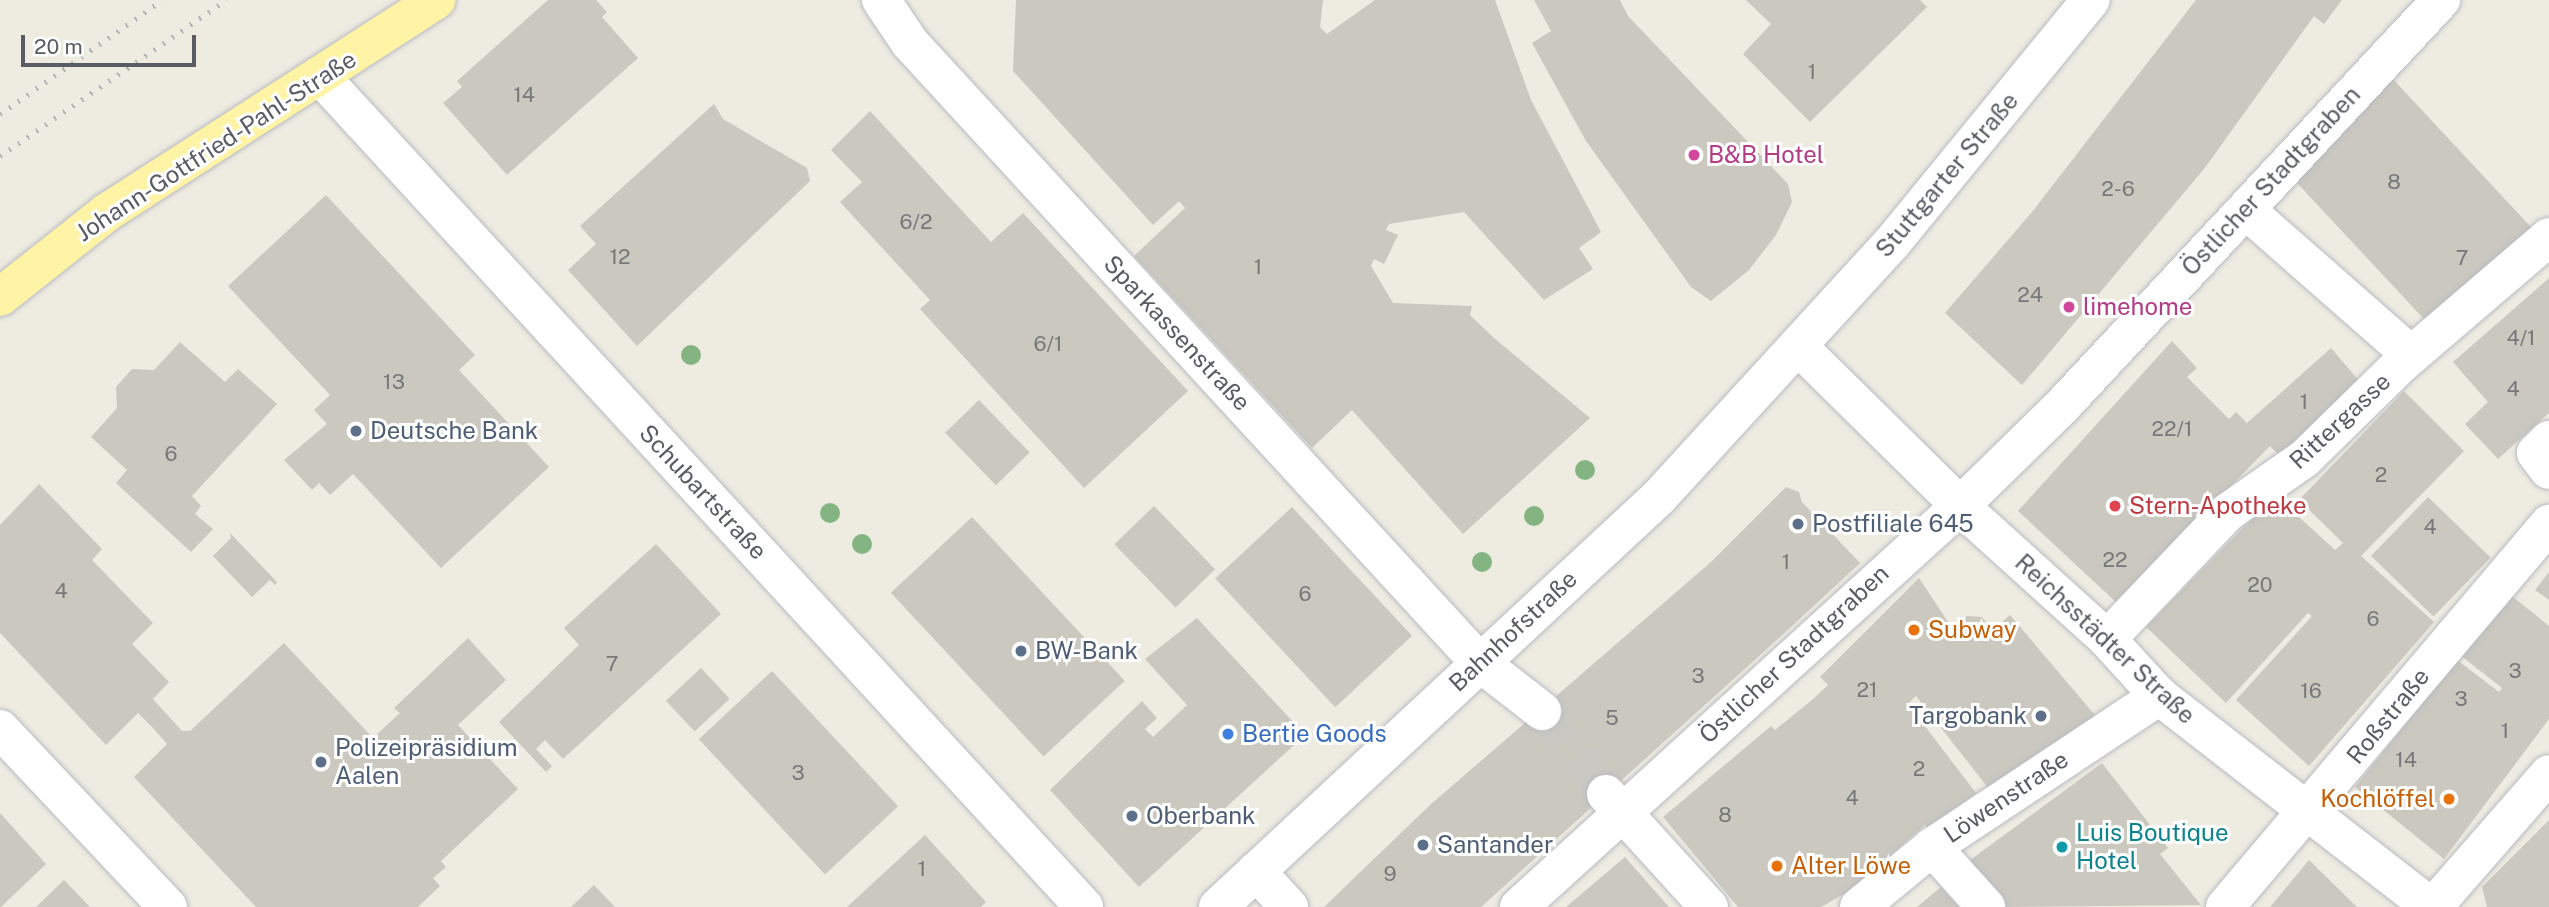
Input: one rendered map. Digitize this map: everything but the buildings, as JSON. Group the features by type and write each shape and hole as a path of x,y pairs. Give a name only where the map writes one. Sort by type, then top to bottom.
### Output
{"main road":[{"name":"Johann-Gottfried-Pahl-Straße","path":"0,297 106,213 322,78 436,0"}],"street":[{"name":"Sparkassenstraße","path":"881,0 911,43 1479,662 1542,711"},
{"name":"Stuttgarter Straße","path":"1799,347 2091,0"},
{"name":"Östlicher Stadtgraben","path":"1519,907 1613,804 1960,506 2246,210 2441,0"},
{"name":"Schubartstraße","path":"322,78 1084,907"},
{"path":"2246,210 2398,367"},
{"name":"Rittergasse","path":"2107,639 2228,512 2305,458 2398,367 2549,237"},
{"name":"Bahnhofstraße","path":"1218,907 1659,497 1799,347"},
{"name":"Reichsstädter Straße","path":"1799,347 1960,506 2107,639 2159,696 2432,907"},
{"path":"2549,440 2536,453 2549,470"},
{"name":"Roßstraße","path":"2225,907 2309,813 2549,524"},
{"name":"Löwenstraße","path":"1859,907 1932,847 2159,696"},
{"path":"0,729 168,907"},
{"path":"2432,907 2549,774"},
{"path":"1613,804 1709,907"},
{"path":"1932,847 1986,907"},
{"path":"1256,871 1289,907"}],"tunnel":[{"path":"1542,711 1606,794"}],"railway":[{"path":"0,114 162,0"},
{"path":"0,156 226,0"}],"place":[{"name":"B&B Hotel","path":"1694,155"},
{"name":"limehome","path":"2069,307"},
{"name":"Deutsche Bank","path":"356,431"},
{"name":"Stern-Apotheke","path":"2115,506"},
{"name":"Postfiliale 645","path":"1798,524"},
{"name":"Subway","path":"1914,630"},
{"name":"BW-Bank","path":"1021,651"},
{"name":"Targobank","path":"2041,716"},
{"name":"Bertie Goods","path":"1228,734"},
{"name":"Polizeipräsidium Aalen","path":"321,762"},
{"name":"Kochlöffel","path":"2449,799"},
{"name":"Oberbank","path":"1132,816"},
{"name":"Santander","path":"1423,845"},
{"name":"Luis Boutique Hotel","path":"2062,847"},
{"name":"Alter Löwe","path":"1777,866"}]}
